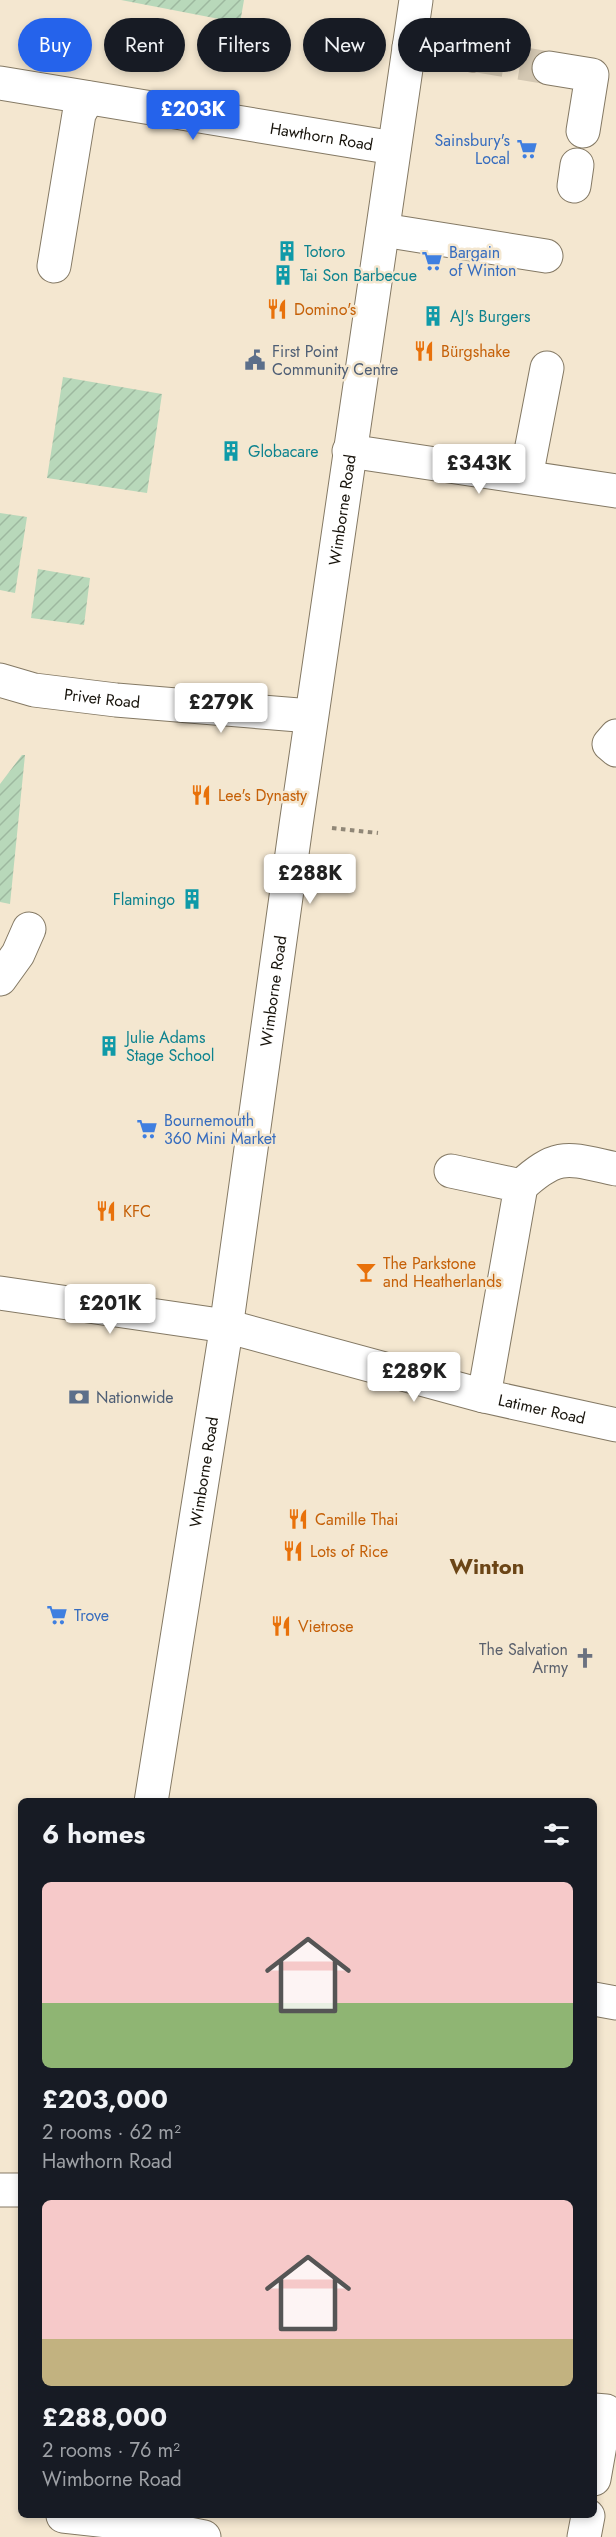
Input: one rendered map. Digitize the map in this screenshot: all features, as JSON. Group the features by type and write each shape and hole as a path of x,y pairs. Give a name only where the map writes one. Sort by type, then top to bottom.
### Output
{"street":[{"name":"Wimborne Road","path":"413,18 416,0"},
{"path":"549,68 592,75 583,131"},
{"name":"Wimborne Road","path":"152,1798 226,1326 311,716 405,72"},
{"name":"Hawthorn Road","path":"0,83 394,148"},
{"path":"54,266 80,114 88,98"},
{"path":"383,230 546,256"},
{"path":"526,477 547,368"},
{"path":"350,451 616,490"},
{"name":"Privet Road","path":"0,680 34,690 93,697 311,716"},
{"path":"616,736 609,744 616,750"},
{"path":"0,979 18,954 28,929"},
{"path":"484,1396 521,1186 542,1167 558,1160 583,1162 616,1170"},
{"path":"451,1171 521,1186"},
{"name":"Latimer Road","path":"0,1293 226,1326 484,1396 616,1425"},
{"path":"597,2000 616,2003"},
{"path":"0,2190 18,2190"},
{"path":"597,2410 606,2411 597,2462"},
{"path":"48,2537 51,2518"},
{"path":"83,2518 143,2524 204,2537"},
{"path":"584,2537 588,2518"}],"path":[{"path":"296,825 378,833"}],"green space":[{"path":"121,0 244,0 241,18 214,18"},
{"path":"63,377 162,394 147,493 47,478"},
{"path":"0,513 27,517 15,593 0,590"},
{"path":"38,569 90,578 84,625 31,618"},
{"path":"22,755 25,755 10,904 0,902 0,784"}],"tunnel":[{"path":"531,65 549,68"}],"place":[{"name":"Sainsbury's Local","path":"527,149"},
{"name":"Totoro","path":"287,251"},
{"name":"Bargain of Winton","path":"432,261"},
{"name":"Tai Son Barbecue","path":"283,275"},
{"name":"Domino's","path":"277,309"},
{"name":"AJ's Burgers","path":"433,316"},
{"name":"Bürgshake","path":"424,351"},
{"name":"First Point Community Centre","path":"255,360"},
{"name":"Globacare","path":"231,451"},
{"name":"Lee's Dynasty","path":"201,795"},
{"name":"Flamingo","path":"192,899"},
{"name":"Julie Adams Stage School","path":"109,1046"},
{"name":"Bournemouth 360 Mini Market","path":"147,1129"},
{"name":"KFC","path":"106,1211"},
{"name":"The Parkstone and Heatherlands","path":"366,1272"},
{"name":"Nationwide","path":"79,1397"},
{"name":"Camille Thai","path":"298,1519"},
{"name":"Lots of Rice","path":"293,1551"},
{"name":"Trove","path":"57,1615"},
{"name":"Vietrose","path":"281,1626"},
{"name":"The Salvation Army","path":"585,1658"}],"district":[{"name":"Winton","path":"487,1566"}]}
